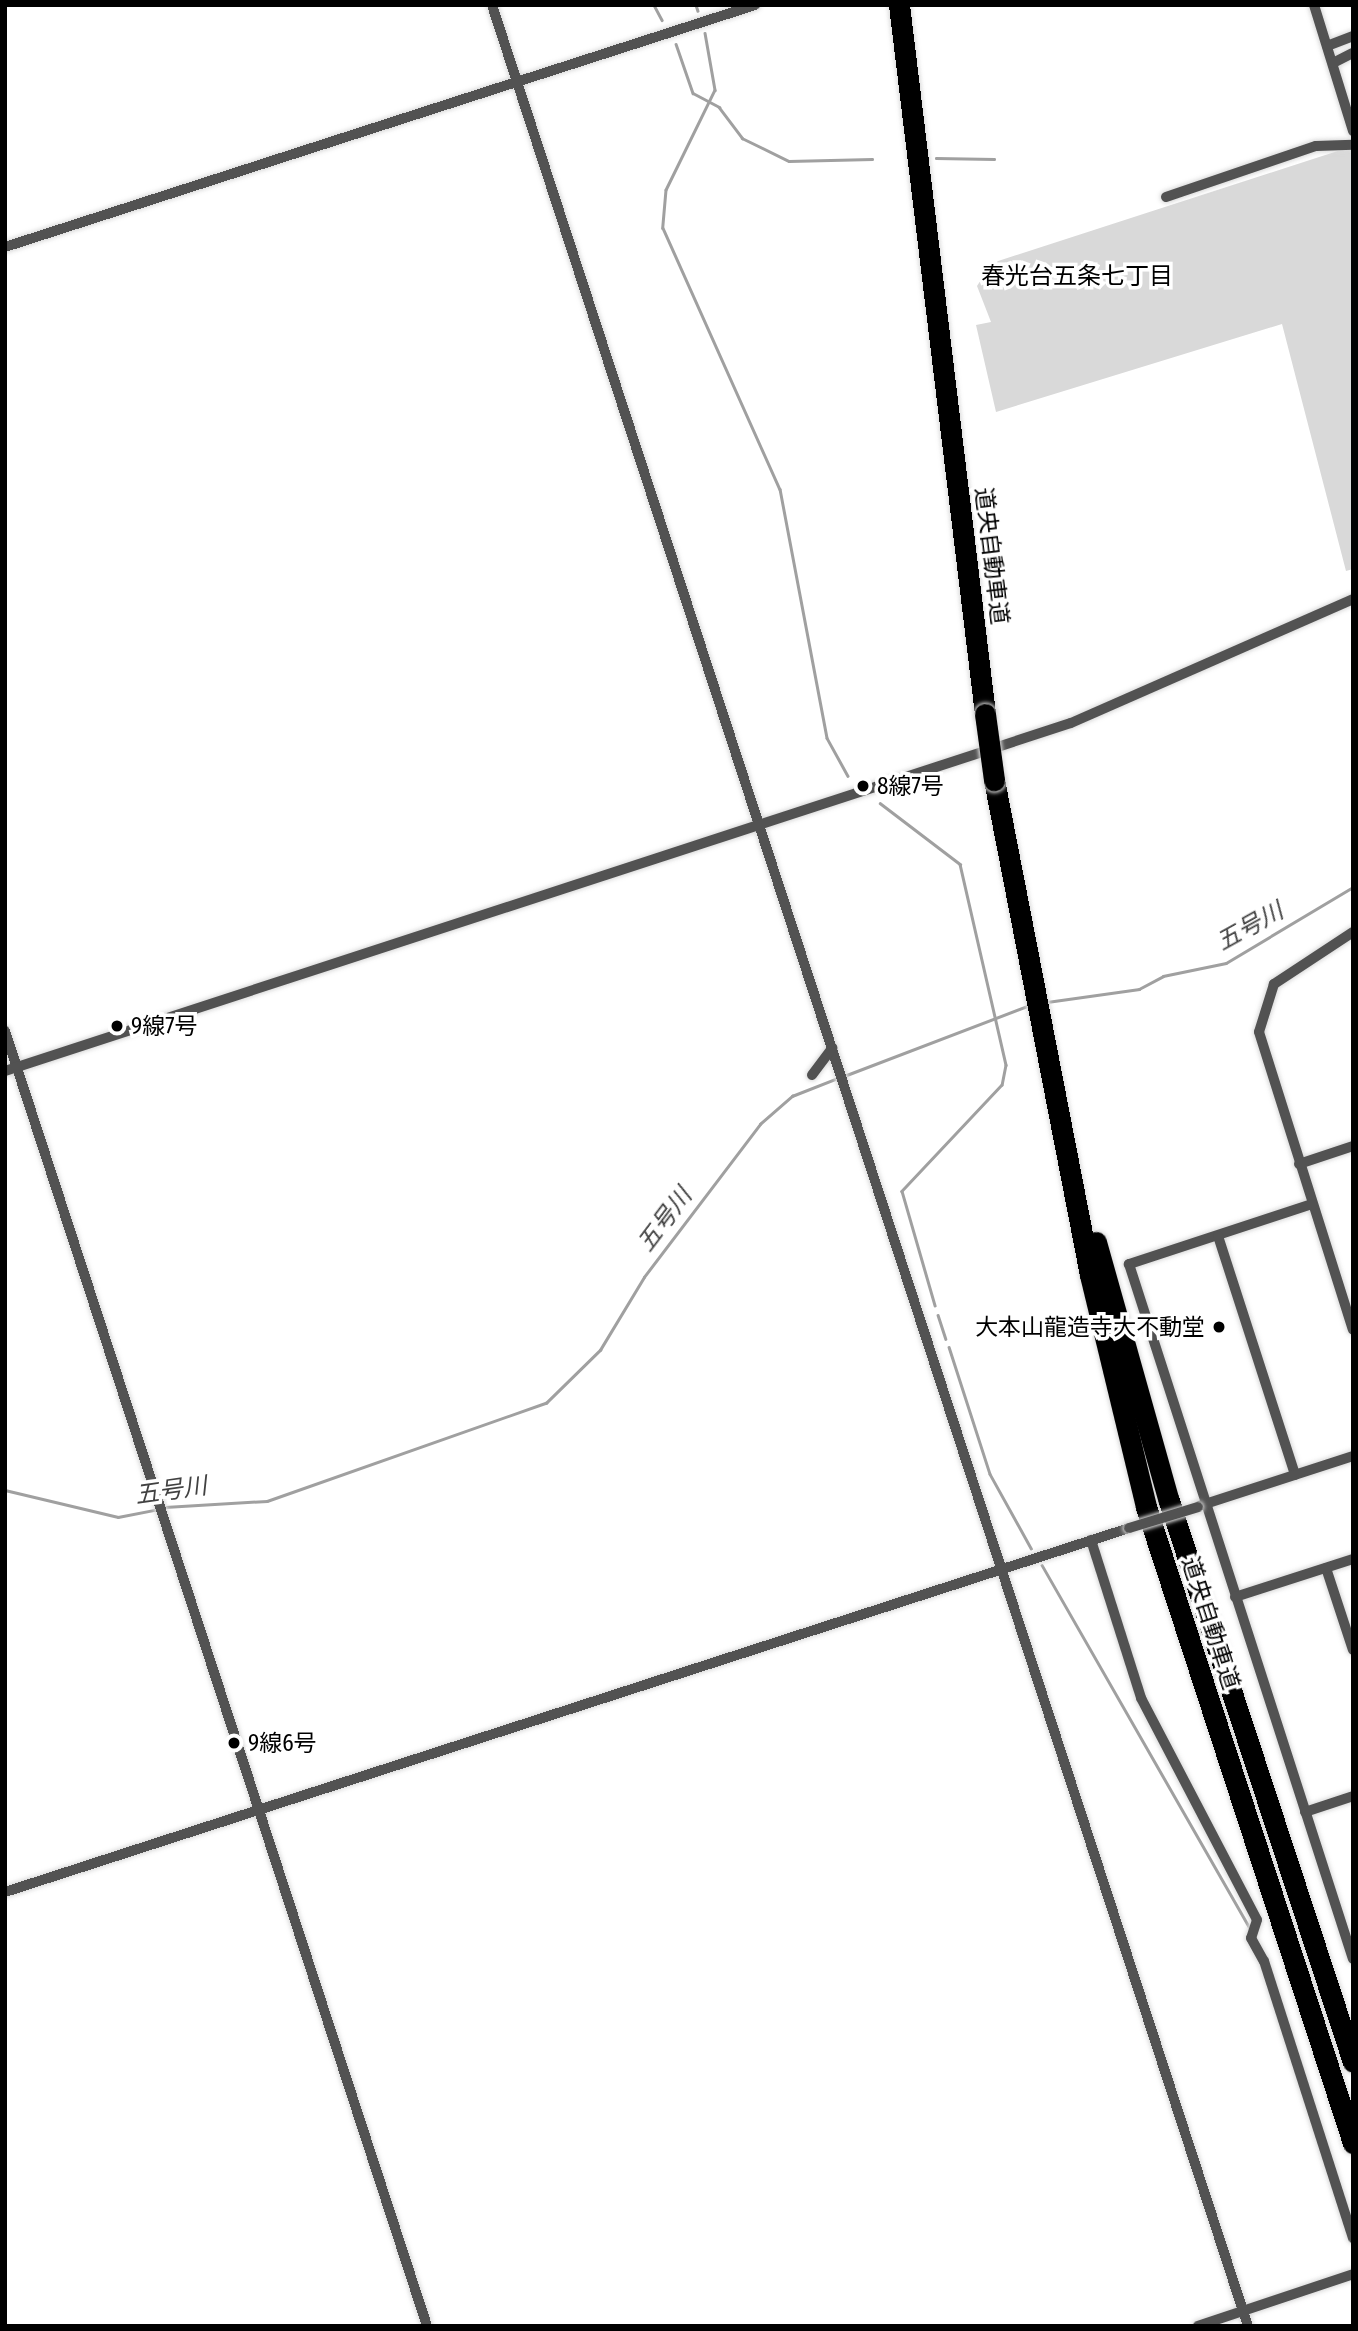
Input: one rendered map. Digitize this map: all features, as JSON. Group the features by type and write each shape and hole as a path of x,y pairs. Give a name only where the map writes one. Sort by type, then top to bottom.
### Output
{"highway":[{"name":"道央自動車道","path":"899,5 994,780 1096,1302 1146,1507 1353,2143"},
{"name":"道央自動車道","path":"1059,1109 1169,1502 1353,2062"}],"street":[{"path":"492,5 1248,2326"},
{"path":"5,247 755,5"},
{"path":"1314,5 1353,131"},
{"path":"1327,46 1353,36"},
{"path":"1333,63 1353,54"},
{"path":"1166,197 1316,146 1353,145"},
{"path":"5,1071 1071,723 1353,599"},
{"path":"1353,932 1285,973 1260,1013 1262,1048 1353,1331"},
{"path":"5,1031 427,2326"},
{"path":"812,1074 832,1048"},
{"path":"1299,1164 1353,1146"},
{"path":"1312,1204 1129,1264 1201,1506 1235,1597 1353,1958"},
{"path":"1218,1236 1295,1475"},
{"path":"5,1892 1353,1456"},
{"path":"1091,1540 1142,1698 1257,1920 1251,1931 1353,2238"},
{"path":"1235,1597 1353,1559"},
{"path":"1326,1568 1353,1650"},
{"path":"1305,1812 1353,1796"},
{"path":"1198,2326 1353,2274"}],"shaded area":[{"path":"1353,146 1353,569 1346,571 1282,324 996,412 976,325 991,322 977,286 992,263"}],"waterway":[{"path":"654,5 662,20"},
{"path":"696,5 698,11"},
{"path":"705,33 715,90 666,190 663,228 780,489 827,738 848,776"},
{"path":"676,44 693,93 719,107 742,138 789,161 872,159"},
{"path":"936,158 994,159"},
{"path":"880,803 960,864 1006,1065 1002,1085 902,1191 935,1305"},
{"name":"五号川","path":"1047,1002 1139,989 1163,976 1226,963 1353,887"},
{"path":"844,1076 1030,1005"},
{"name":"五号川","path":"165,1507 267,1501 546,1403 600,1350 644,1277 760,1124 792,1096 838,1078"},
{"path":"938,1315 946,1339"},
{"path":"949,1347 990,1474 1031,1548"},
{"name":"五号川","path":"5,1490 118,1517 159,1509"},
{"path":"1042,1565 1251,1930"}],"place":[{"name":"8線7号","path":"863,786"},
{"name":"9線7号","path":"117,1026"},
{"name":"大本山龍造寺大不動堂","path":"1219,1327"},
{"name":"9線6号","path":"234,1743"}],"district":[{"name":"春光台五条七丁目","path":"1077,277"}]}
